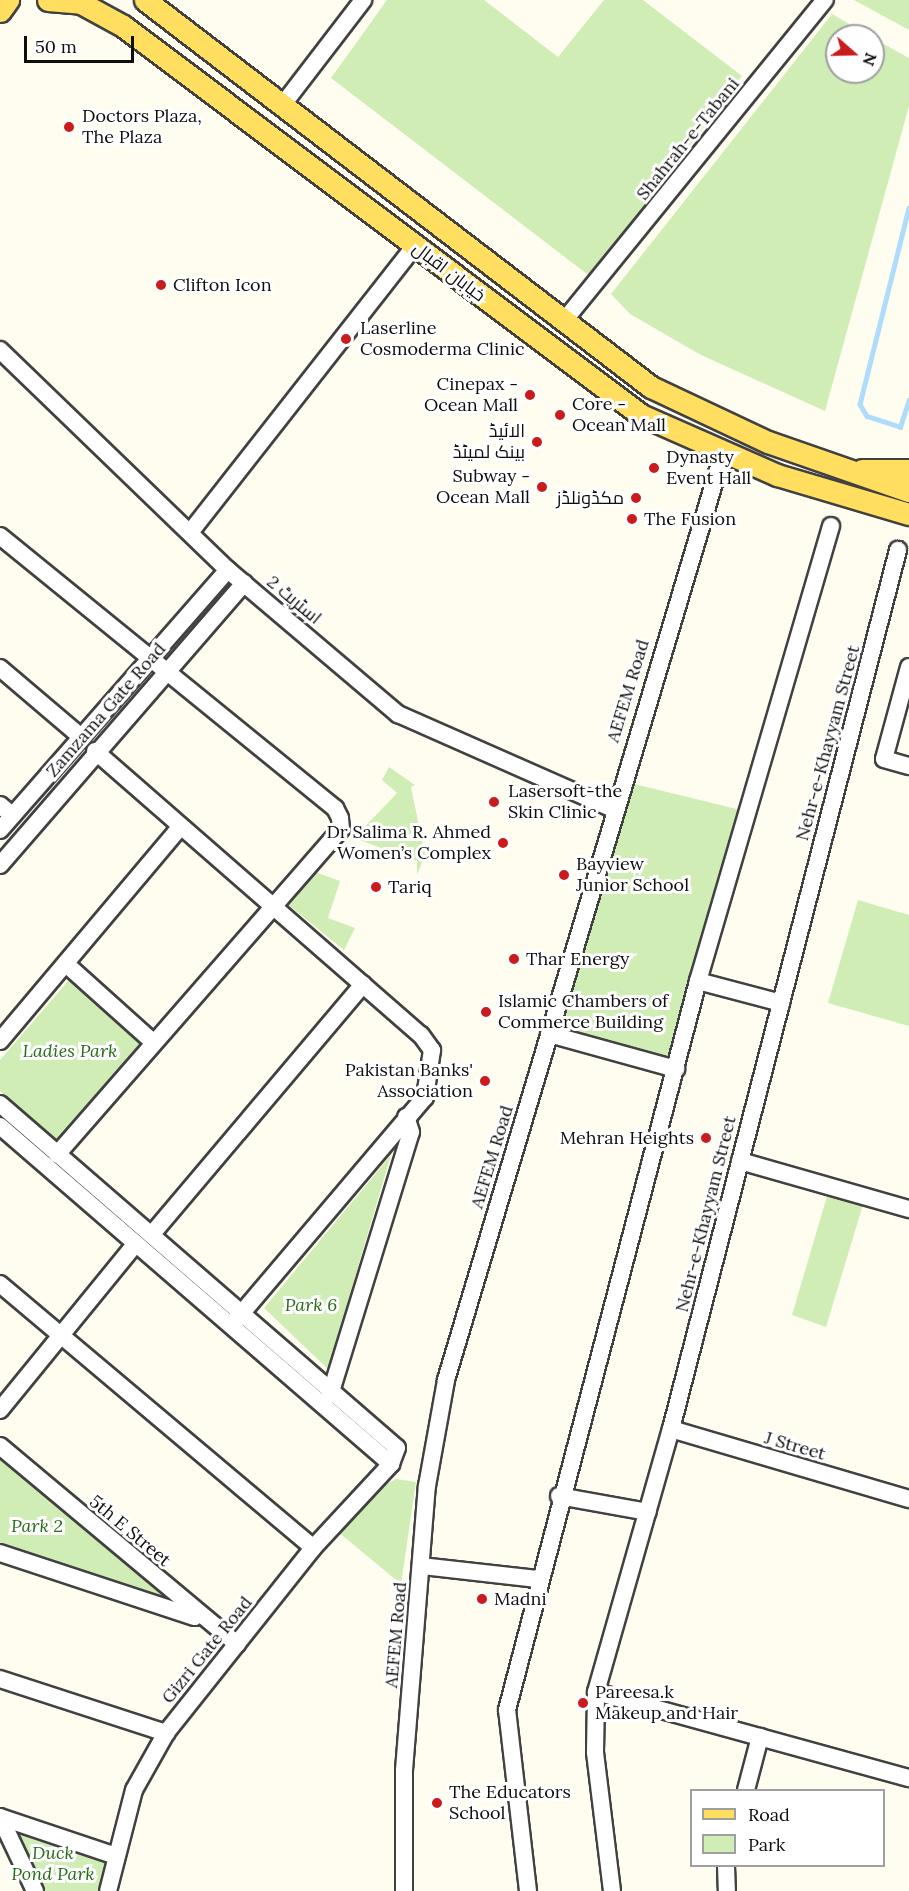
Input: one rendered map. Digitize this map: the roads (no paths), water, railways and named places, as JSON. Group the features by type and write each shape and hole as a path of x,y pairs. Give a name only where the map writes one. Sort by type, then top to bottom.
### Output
{"main road":[{"path":"0,11 8,0"},
{"name":"خیابان اقبال","path":"48,0 81,3 123,26 414,247 641,415 723,453 872,507 909,514"},
{"path":"95,0 123,26"},
{"name":"خیابان اقبال","path":"145,0 281,107 651,387 768,442 843,470 909,491"},
{"path":"843,470 909,470"},
{"path":"872,507 909,528"}],"street":[{"path":"281,107 363,0"},
{"name":"Shahrah-e-Tabani","path":"563,321 582,302 825,0"},
{"path":"192,530 414,247"},
{"name":"اسٹریٹ 2","path":"0,350 192,530 228,570 398,714 613,809"},
{"name":"AEFEM Road","path":"404,1891 404,1770 427,1486 446,1380 613,809 723,453"},
{"path":"528,1891 507,1710 559,1496 698,981 831,526"},
{"path":"0,536 163,673 335,808 340,818 340,829 269,906 57,1154"},
{"name":"Nehr-e-Khayyam Street","path":"612,1891 595,1752 596,1692 671,1429 898,550"},
{"name":"Zamzama Gate Road","path":"0,830 6,810 81,737 228,570"},
{"name":"Zamzama Gate Road","path":"0,865 95,751 244,584"},
{"path":"909,667 884,759 909,766"},
{"path":"0,669 81,737"},
{"path":"113,700 128,713"},
{"path":"95,751 269,906 363,984 432,1050 425,1097 237,1317"},
{"path":"0,1041 180,827"},
{"path":"66,964 153,1042"},
{"path":"698,981 781,1003"},
{"path":"152,1234 363,984"},
{"path":"549,1034 676,1069"},
{"path":"3,1117 136,1243 237,1317 330,1395 411,1132 406,1117"},
{"path":"3,1117 57,1154 152,1234 237,1317"},
{"path":"740,1161 909,1209"},
{"path":"0,1410 136,1243"},
{"path":"0,1284 313,1548"},
{"name":"Gizri Gate Road","path":"108,1891 134,1790 166,1732 313,1548 392,1464 330,1395"},
{"name":"J Street","path":"671,1429 909,1499"},
{"name":"5th E Street","path":"0,1446 204,1620 237,1644"},
{"path":"559,1496 648,1512"},
{"path":"0,1553 204,1620"},
{"path":"422,1566 538,1579"},
{"path":"0,1679 166,1732"},
{"path":"596,1692 909,1778"},
{"path":"747,1789 760,1737"},
{"path":"0,1817 116,1856"},
{"path":"0,1817 35,1891"},
{"path":"726,1867 727,1891"}],"waterway":[{"path":"909,208 860,404 867,416 900,427 909,400"}],"place":[{"name":"Doctors Plaza, The Plaza","path":"69,127"},
{"name":"Clifton Icon","path":"161,285"},
{"name":"Laserline Cosmoderma Clinic","path":"346,339"},
{"name":"Cinepax - Ocean Mall","path":"530,395"},
{"name":"Core - Ocean Mall","path":"560,415"},
{"name":"الائیڈ بینک لمیٹڈ","path":"537,442"},
{"name":"Dynasty Event Hall","path":"654,468"},
{"name":"Subway - Ocean Mall","path":"542,487"},
{"name":"مکڈونلڈز","path":"636,498"},
{"name":"The Fusion","path":"632,519"},
{"name":"Lasersoft-the Skin Clinic","path":"494,802"},
{"name":"Dr Salima R. Ahmed Women’s Complex","path":"503,843"},
{"name":"Bayview Junior School","path":"564,875"},
{"name":"Tariq","path":"376,887"},
{"name":"Thar Energy","path":"514,959"},
{"name":"Islamic Chambers of Commerce Building","path":"486,1012"},
{"name":"Pakistan Banks' Association","path":"485,1081"},
{"name":"Mehran Heights","path":"706,1138"},
{"name":"Madni","path":"482,1599"},
{"name":"Pareesa.k Makeup and Hair","path":"583,1703"},
{"name":"The Educators School","path":"437,1803"}],"park label":[{"name":"Ladies Park","path":"70,1051"},
{"name":"Park 6","path":"311,1305"},
{"name":"Park 2","path":"37,1526"},
{"name":"Duck Pond Park","path":"53,1864"}]}
